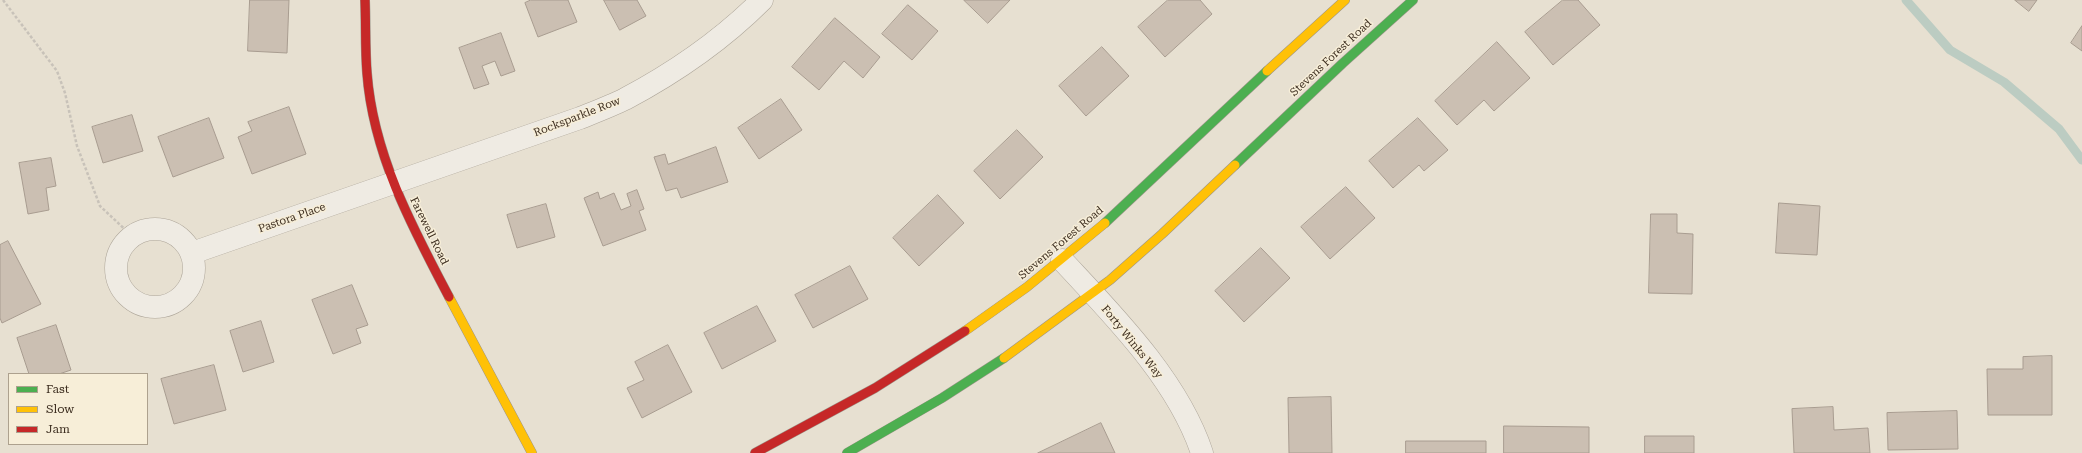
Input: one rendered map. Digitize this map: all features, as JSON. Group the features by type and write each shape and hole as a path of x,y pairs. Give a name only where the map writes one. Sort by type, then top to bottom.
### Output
{"street":[{"name":"Farewell Road","path":"366,0 368,74 374,117 393,184 424,250 532,453"},
{"name":"Rocksparkle Row","path":"393,184 580,118 625,99 672,71 720,36 762,0"},
{"name":"Stevens Forest Road","path":"755,453 882,384 964,334 1062,260 1134,197 1345,0"},
{"name":"Stevens Forest Road","path":"847,453 902,423 985,372 1093,293 1173,224 1354,52 1413,0"},
{"name":"Pastora Place","path":"192,253 393,184"},
{"path":"147,229 166,231 180,238 192,253 194,265 193,278 185,294 172,304 158,307 139,304 127,295 117,280 116,263 120,250 132,236 147,229"},
{"name":"Forty Winks Way","path":"1062,260 1093,293 1147,357 1177,401 1198,441 1202,453"}],"path":[{"path":"3,0 57,71 65,93 77,146 100,206 132,236"}],"building":[{"path":"250,0 289,0 287,53 248,51"},
{"path":"531,0 568,0 577,22 538,37 525,3"},
{"path":"604,0 637,0 646,16 620,30"},
{"path":"964,0 1010,0 988,23"},
{"path":"1168,0 1200,0 1212,14 1165,57 1138,27"},
{"path":"1563,0 1578,0 1600,25 1553,65 1525,32"},
{"path":"2015,0 2037,0 2029,11"},
{"path":"908,5 938,31 912,60 882,34"},
{"path":"835,18 880,57 863,78 844,61 819,90 792,67"},
{"path":"2082,26 2082,51 2071,43"},
{"path":"501,33 515,71 501,76 495,61 482,66 489,84 474,89 459,48"},
{"path":"1497,42 1530,78 1494,111 1484,100 1457,125 1435,101"},
{"path":"1102,47 1129,76 1086,116 1059,86"},
{"path":"781,99 802,130 759,159 738,128"},
{"path":"289,107 306,154 252,174 238,137 252,131 248,122"},
{"path":"132,115 143,151 103,163 92,127"},
{"path":"209,118 224,158 173,177 158,137"},
{"path":"1418,118 1448,150 1424,171 1419,165 1393,188 1369,161"},
{"path":"1017,130 1043,157 1000,199 974,171"},
{"path":"716,147 728,182 681,198 677,188 666,191 654,157 665,154 668,164"},
{"path":"51,158 56,186 46,188 49,210 28,214 19,163"},
{"path":"1346,187 1375,218 1330,259 1301,227"},
{"path":"637,190 644,209 639,211 646,230 603,246 584,198 598,192 600,199 614,193 621,210 631,206 627,194"},
{"path":"938,195 964,223 919,266 893,238"},
{"path":"1779,203 1820,206 1817,255 1776,253"},
{"path":"546,204 555,237 517,248 507,215"},
{"path":"1651,214 1677,214 1677,233 1693,234 1692,294 1649,293"},
{"path":"8,241 41,304 2,323 0,318 0,245"},
{"path":"1261,248 1290,278 1244,322 1215,291"},
{"path":"850,266 868,299 813,328 795,295"},
{"path":"352,285 368,325 356,329 361,343 333,354 312,300"},
{"path":"757,306 776,341 722,369 704,333"},
{"path":"261,321 274,362 243,372 230,331"},
{"path":"56,325 71,370 62,373 29,373 17,338"},
{"path":"668,345 692,392 642,418 627,388 644,380 635,362"},
{"path":"2052,356 2052,415 1988,415 1987,369 2023,369 2023,357"},
{"path":"214,365 226,410 174,424 161,379"},
{"path":"1331,397 1332,453 1289,453 1288,398"},
{"path":"1833,407 1834,430 1868,428 1870,453 1794,453 1792,409"},
{"path":"1957,411 1958,449 1888,450 1887,413"},
{"path":"1101,423 1115,453 1038,453"},
{"path":"1504,426 1589,427 1589,453 1504,453"},
{"path":"1645,436 1694,436 1694,453 1645,453"},
{"path":"1406,441 1486,441 1486,453 1406,453"}],"waterway":[{"path":"1906,0 1950,50 2004,82 2059,129 2082,160"}],"traffic: fast":[{"path":"1235,165 1343,63 1413,0"},
{"path":"1105,223 1267,71"},
{"path":"847,453 942,398 1004,358"}],"traffic: slow":[{"path":"1267,71 1345,0"},
{"path":"1004,358 1110,280 1162,234 1235,165"},
{"path":"965,331 1027,287 1105,223"},
{"path":"449,297 532,453"}],"traffic: jam":[{"path":"365,0 367,73 377,132 396,189 408,217 449,297"},
{"path":"755,453 875,388 965,331"}]}
